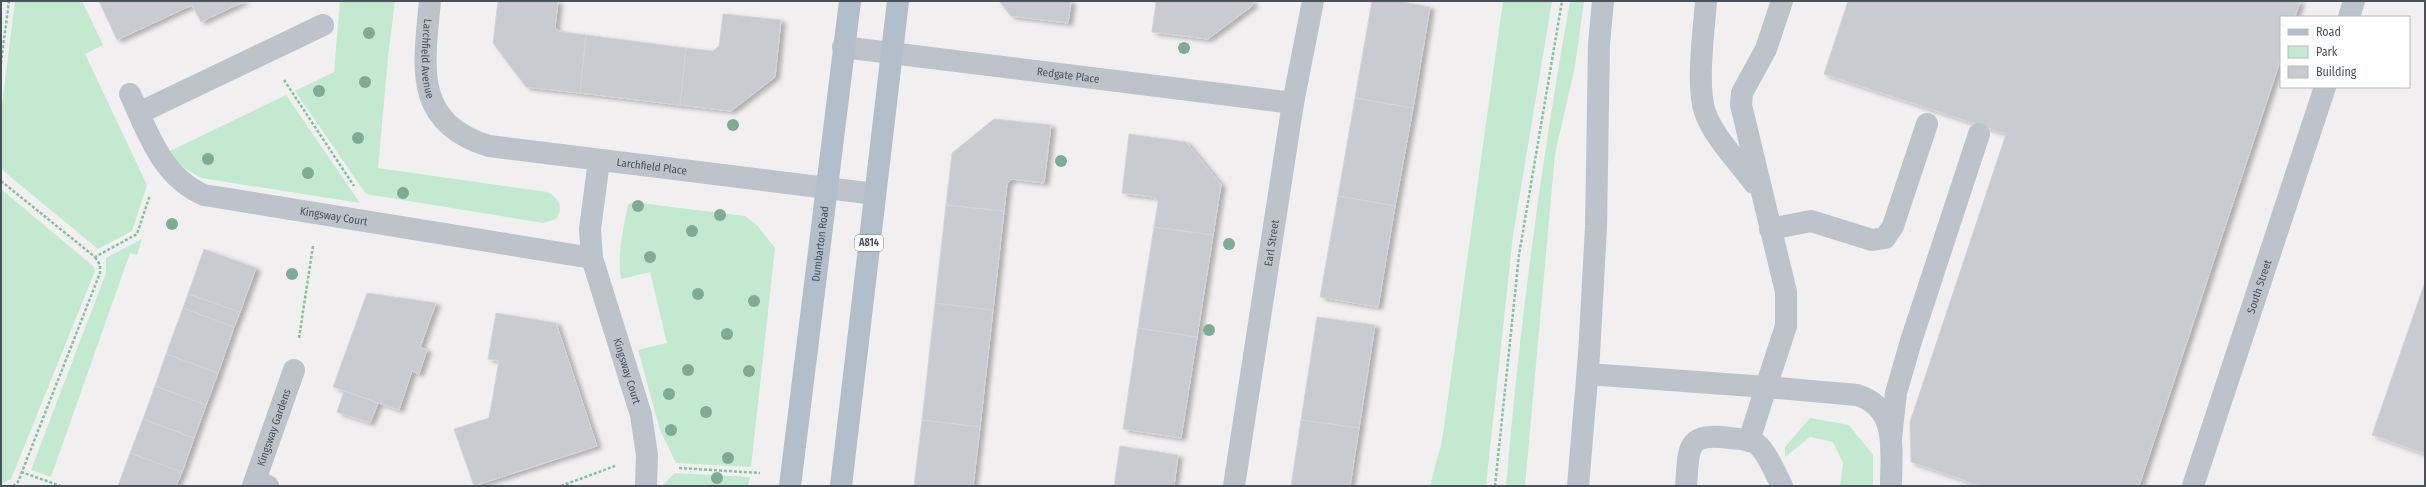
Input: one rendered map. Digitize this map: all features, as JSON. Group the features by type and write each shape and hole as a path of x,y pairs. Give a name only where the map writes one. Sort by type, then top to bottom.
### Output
{"main road":[{"name":"Dumbarton Road","path":"790,486 825,188 850,1"},
{"name":"A814","path":"841,486 898,1"}],"street":[{"name":"Larchfield Avenue","path":"430,1 424,77 430,97 439,114"},
{"name":"Earl Street","path":"1234,486 1293,102 1313,1"},
{"path":"1578,486 1588,374 1596,227 1599,44 1603,1"},
{"path":"1706,1 1701,90 1705,111 1713,127 1761,192"},
{"path":"1749,440 1784,333 1787,309 1785,286 1742,118 1742,93 1766,49 1782,1"},
{"path":"2348,16 2354,1"},
{"path":"269,51 323,25"},
{"name":"Redgate Place","path":"843,47 1293,102"},
{"name":"Kingsway Court","path":"269,51 134,103 166,167 184,185 194,191 216,198 592,258"},
{"name":"South Street","path":"2193,486 2325,88"},
{"name":"Larchfield Place","path":"439,114 454,129 472,141 489,146 599,161 875,194"},
{"path":"1770,229 1812,221 1872,240 1885,238 1893,226 1927,124"},
{"path":"1891,486 1891,438 1896,393 1910,341 1979,134"},
{"name":"Kingsway Court","path":"599,161 590,223 592,258 641,415 647,455 646,486"},
{"name":"Kingsway Gardens","path":"259,484 294,370"},
{"path":"1588,374 1857,395 1870,399 1879,406 1887,422 1891,438"},
{"path":"1686,486 1690,450 1698,438 1713,436 1749,440 1764,452 1782,486"}],"path":[{"path":"1,63 9,1"},
{"path":"1495,486 1519,255 1529,185 1562,1"},
{"path":"269,51 290,92 380,225"},
{"path":"1,181 95,257 100,265 100,273 18,482 13,486"},
{"path":"294,370 318,214"},
{"path":"95,257 137,234 144,215"},
{"path":"561,486 647,455 674,467 760,473 761,466"},
{"path":"21,472 61,486"}],"green space":[{"path":"15,1 82,1 103,45 85,54 147,185 132,231 98,249 1,169 1,113"},
{"path":"340,1 395,1 388,57 378,168 547,192 555,197 559,203 560,211 556,219 543,223 366,194 295,91 334,72"},
{"path":"1503,1 1552,1 1513,235 1486,486 1430,486 1442,441"},
{"path":"1570,1 1584,1 1575,66 1555,154 1525,486 1506,486 1532,243 1559,61"},
{"path":"286,95 360,203 201,178 183,167 168,152"},
{"path":"1,189 93,266 95,271 11,479 1,484"},
{"path":"632,202 745,216 757,225 775,248 751,467 676,463 660,430 638,350 667,343 650,272 621,279 621,242 628,205"},
{"path":"142,239 137,255 130,253 51,477 31,470 106,273 106,258"},
{"path":"1810,418 1849,425 1873,455 1873,486 1840,486 1843,463 1833,442 1810,437 1785,457 1785,447"},
{"path":"675,473 750,477 748,486 662,486"}],"building":[{"path":"99,1 245,1 201,22 192,5 117,40"},
{"path":"498,1 558,1 555,27 558,31 586,35 580,93 526,87 493,43"},
{"path":"999,1 1071,1 1068,23 1011,16"},
{"path":"1156,1 1253,1 1252,6 1208,39 1152,32"},
{"path":"1372,1 1398,1 1430,7 1413,108 1355,98"},
{"path":"1848,1 2300,1 2295,16 2280,16 2280,61 2139,486 1981,486 1911,462 1910,422 2006,134 1824,74"},
{"path":"723,14 781,20 775,77 731,111 680,105 686,48 713,51 719,46"},
{"path":"586,35 686,48 680,105 580,93"},
{"path":"1355,98 1413,108 1395,206 1338,196"},
{"path":"994,119 1051,125 1044,183 1012,179 1007,184 1004,211 946,205 952,153"},
{"path":"1129,134 1186,142 1221,185 1213,235 1154,227 1158,202 1154,197 1122,193"},
{"path":"1338,196 1395,206 1378,307 1320,297"},
{"path":"946,205 1004,211 993,310 935,303"},
{"path":"1154,227 1213,235 1197,337 1138,328"},
{"path":"204,249 256,268 240,312 188,294"},
{"path":"2425,282 2425,454 2372,435"},
{"path":"367,293 436,303 420,347 427,350 419,374 412,371 399,410 333,387"},
{"path":"188,294 240,312 234,327 183,308"},
{"path":"935,303 993,310 980,427 922,420"},
{"path":"183,308 234,327 218,373 166,354"},
{"path":"496,313 556,323 597,446 474,486 454,429 489,418 499,361 488,359"},
{"path":"1317,317 1375,325 1359,428 1301,420"},
{"path":"1138,328 1197,337 1181,438 1123,429"},
{"path":"166,354 218,373 206,405 155,386"},
{"path":"155,386 206,405 194,438 143,419"},
{"path":"344,391 378,403 370,423 337,412"},
{"path":"143,419 194,438 182,472 130,453"},
{"path":"922,420 980,427 973,486 914,486"},
{"path":"1301,420 1359,428 1350,486 1291,486"},
{"path":"1120,446 1178,455 1174,486 1114,486"},
{"path":"130,453 182,472 176,486 118,486"}]}
